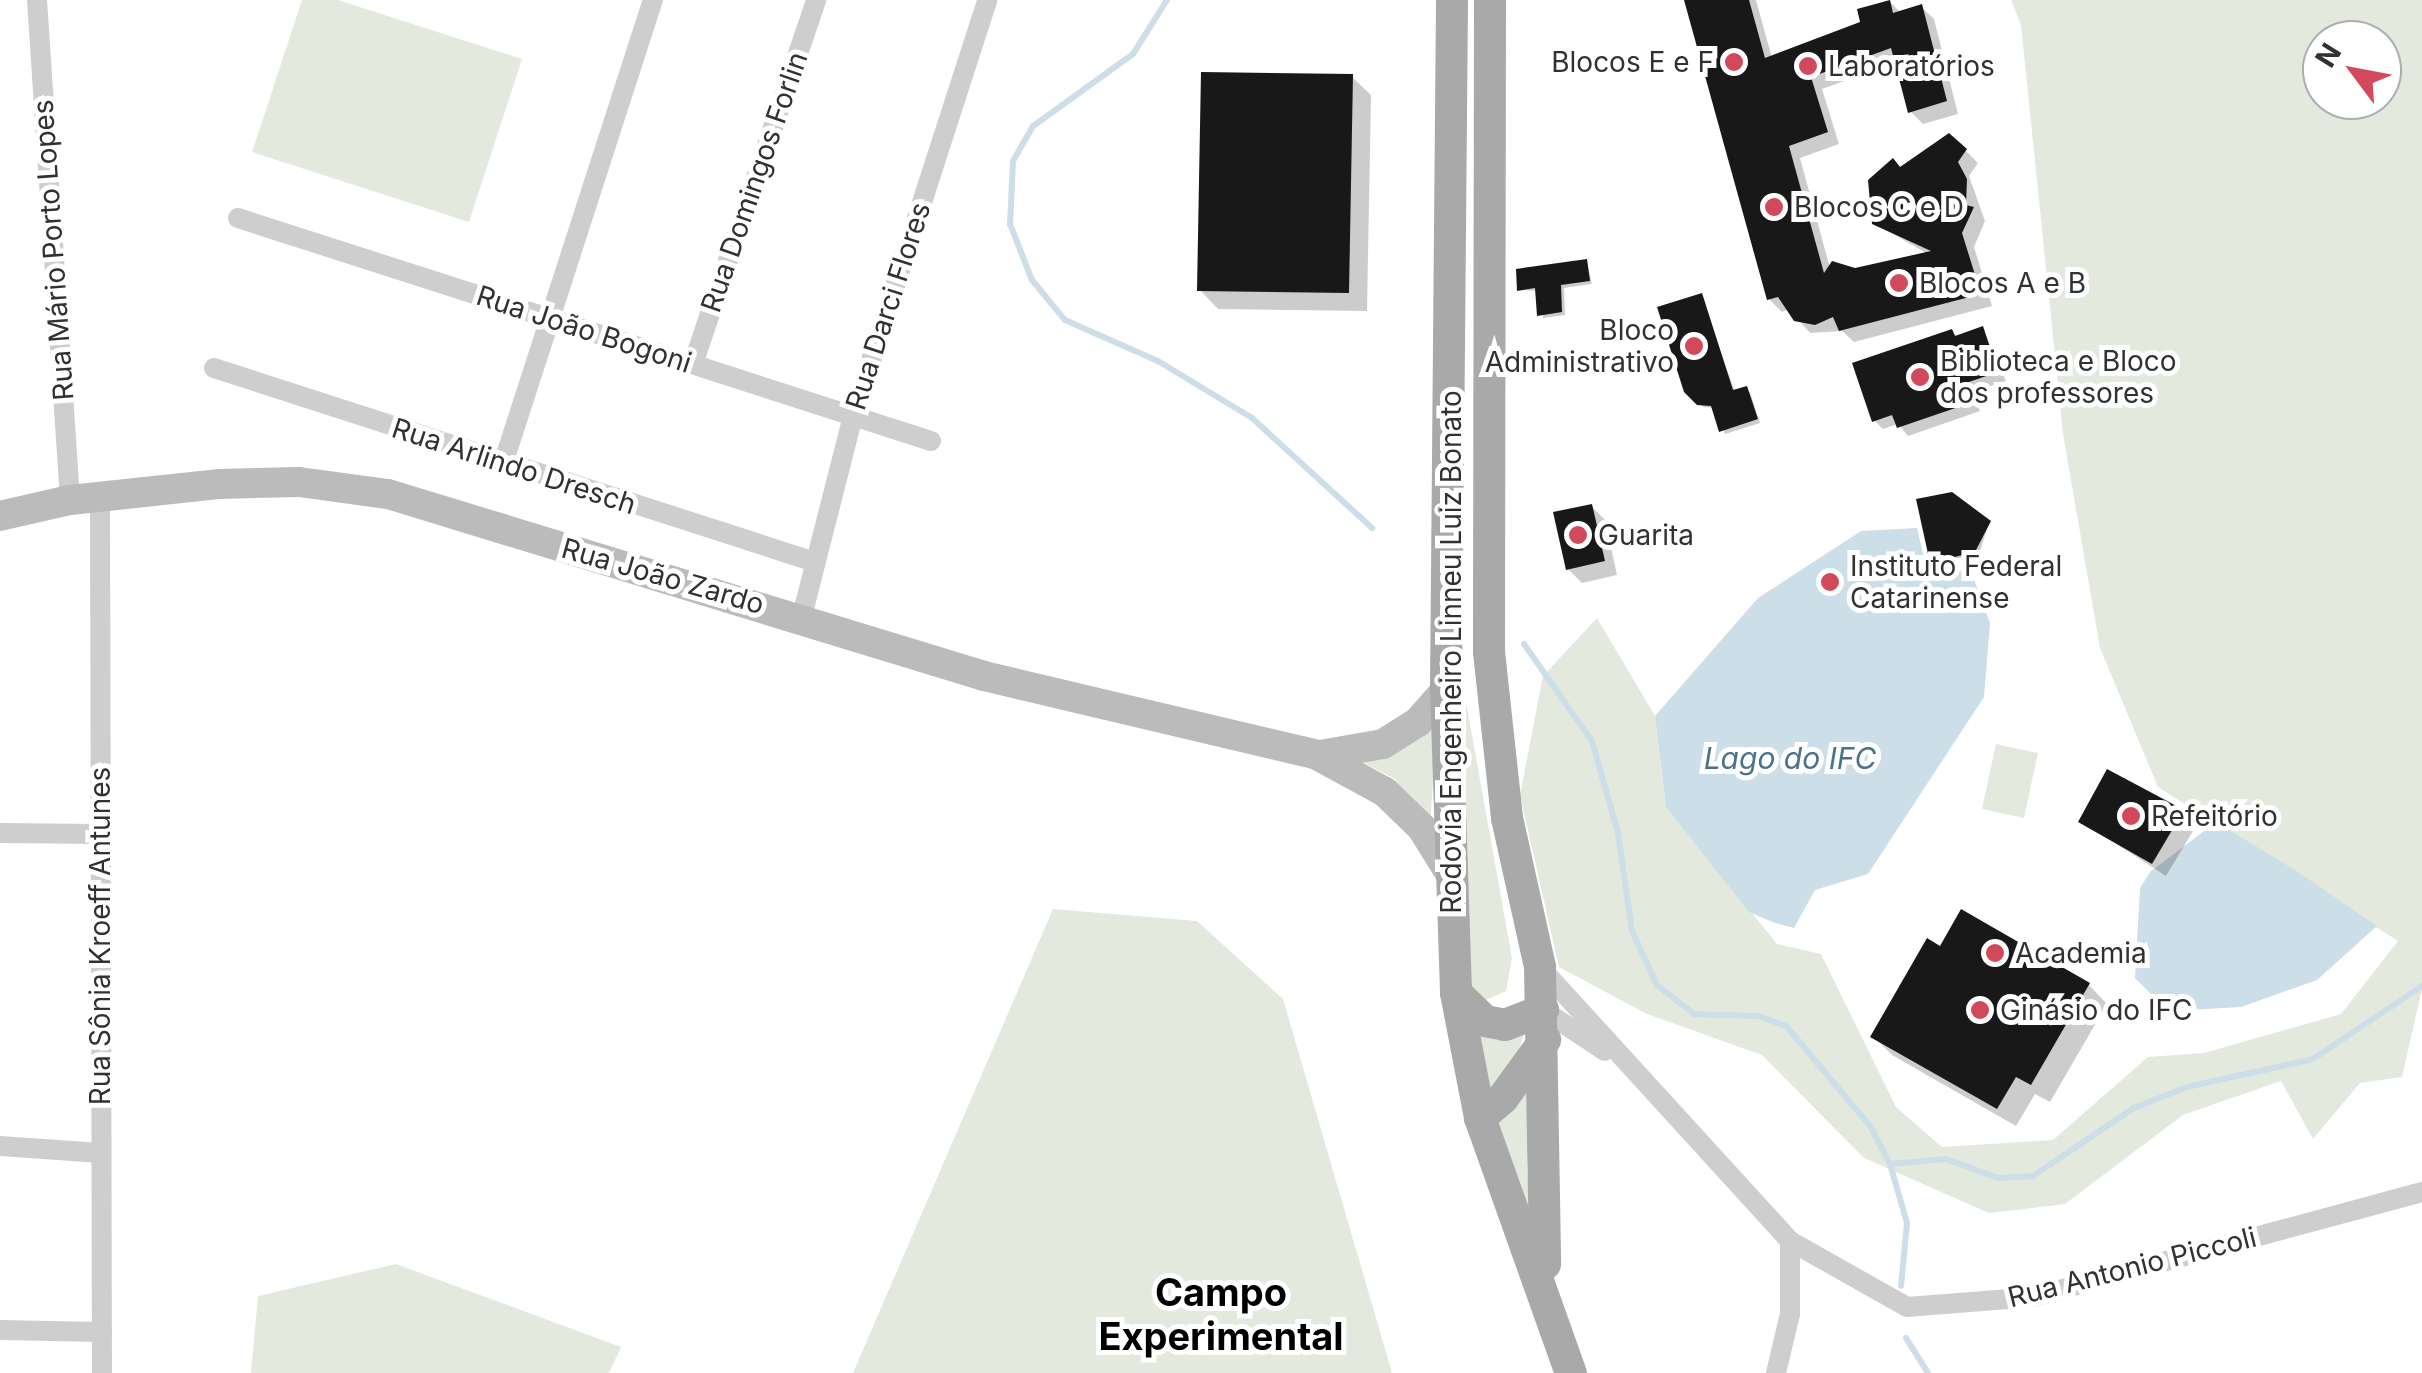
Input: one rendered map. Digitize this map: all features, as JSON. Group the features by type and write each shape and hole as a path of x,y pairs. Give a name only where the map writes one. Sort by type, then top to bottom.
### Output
{"main road":[{"name":"Rodovia Engenheiro Linneu Luiz Bonato","path":"1452,0 1446,690 1456,993 1480,1118 1545,1288 1571,1373"},
{"name":"Rodovia Engenheiro Linneu Luiz Bonato","path":"1490,0 1489,652 1504,802 1540,966 1544,1025 1545,1288"},
{"name":"Rua João Zardo","path":"0,516 85,500 298,482 388,494 802,616 984,676 1317,755 1385,792 1422,828 1450,873"},
{"name":"Rua João Zardo","path":"1317,755 1383,744 1418,722 1446,690"},
{"path":"1456,993 1485,1021 1506,1026 1544,1025"},
{"path":"1480,1118 1503,1098 1544,1025"}],"street":[{"name":"Rua Mário Porto Lopes","path":"37,0 85,500"},
{"path":"503,464 654,0"},
{"name":"Rua Domingos Forlin","path":"692,364 816,0"},
{"name":"Rua Darci Flores","path":"802,616 853,416 986,0"},
{"name":"Rua João Bogoni","path":"238,218 931,441"},
{"name":"Rua Arlindo Dresch","path":"214,368 814,562"},
{"name":"Rua Sônia Kroeff Antunes","path":"85,500 98,834 102,1373"},
{"path":"0,832 98,834"},
{"path":"1540,966 1631,1068"},
{"path":"1544,1025 1631,1068"},
{"name":"Rua Antonio Piccoli","path":"1631,1068 1790,1242 1906,1307 1957,1306 2032,1297 2422,1192"},
{"path":"0,1146 101,1152"},
{"path":"1776,1373 1790,1314 1790,1242"},
{"path":"0,1330 102,1332"}],"shaded area":[{"path":"302,0 338,0 522,59 469,222 252,152"},
{"path":"2011,0 2422,0 2422,989 2402,1077 2360,1083 2313,1139 2281,1081 2183,1115 2065,1204 1989,1213 1864,1158 1762,1055 1647,1014 1559,967 1520,795 1543,676 1597,618 1655,716 1666,807 1777,944 1821,954 1896,1107 1942,1147 2053,1140 2148,1057 2204,1053 2341,1014 2398,941 2158,787 2100,648 2063,434 2021,25"},
{"path":"1465,696 1512,958 1506,991 1481,1002 1471,997 1461,775"},
{"path":"1434,719 1430,829 1395,779 1364,763 1402,750"},
{"path":"1996,744 2038,753 2024,818 1982,809"},
{"path":"1053,909 1197,921 1283,999 1392,1373 853,1373"},
{"path":"1527,1024 1514,1067 1486,1100 1479,1032"},
{"path":"1531,1088 1527,1171 1531,1217 1489,1122"},
{"path":"396,1264 621,1347 609,1373 251,1373 258,1296"}],"water":[{"name":"Lago do IFC","path":"1917,528 1927,571 1971,571 1990,623 1984,697 1868,874 1815,890 1794,928 1775,923 1749,912 1666,807 1655,716 1758,598 1861,531"},
{"path":"2216,822 2377,926 2317,980 2241,1007 2188,1010 2153,996 2135,978 2140,888 2150,872"}],"building":[{"path":"1684,0 1749,0 1765,58 1860,22 1857,9 1890,0 1893,13 1922,4 1947,101 1908,113 1891,48 1811,77 1828,132 1789,146 1824,273 1832,261 1855,268 1931,251 1872,224 1868,180 1893,158 1900,167 1949,133 1967,149 1958,162 1967,179 1966,205 1974,207 1962,233 1981,294 1839,331 1833,317 1815,325 1794,321 1778,297 1767,300"},
{"path":"1201,72 1353,74 1349,293 1197,291"},
{"path":"1587,259 1590,281 1561,285 1562,312 1537,316 1535,288 1517,291 1516,269"},
{"name":"Bloco Administrativo","path":"1702,293 1733,390 1747,386 1758,419 1719,432 1711,406 1697,405 1684,392 1657,307"},
{"name":"Biblioteca e Bloco dos professores","path":"1983,326 1998,372 1966,383 1973,402 1897,428 1892,415 1872,422 1852,363 1952,329 1955,336"},
{"path":"1952,492 1991,521 1975,552 1930,563 1916,499"},
{"name":"Guarita","path":"1592,504 1605,561 1566,570 1553,512"},
{"name":"Refeitório","path":"2107,769 2184,810 2152,864 2078,822"},
{"name":"Ginásio do IFC","path":"1961,909 2090,983 2031,1085 2016,1077 1997,1109 1870,1037 1927,938 1940,946"}],"waterway":[{"path":"1167,0 1133,54 1033,126 1013,161 1010,224 1032,280 1065,320 1158,361 1252,418 1372,528"},
{"path":"1524,644 1592,741 1618,833 1632,931 1657,985 1694,1014 1759,1016 1787,1027 1870,1126 1890,1164 1946,1159 1998,1178 2033,1176 2134,1108 2187,1087 2313,1059 2422,986"},
{"path":"1890,1164 1907,1223 1901,1286"},
{"path":"1906,1338 1928,1373"}],"place":[{"name":"Blocos E e F","path":"1734,62"},
{"name":"Laboratórios","path":"1808,66"},
{"name":"Blocos C e D","path":"1774,207"},
{"name":"Blocos A e B","path":"1899,283"},
{"name":"Bloco Administrativo","path":"1694,346"},
{"name":"Biblioteca e Bloco dos professores","path":"1920,377"},
{"name":"Guarita","path":"1578,535"},
{"name":"Instituto Federal Catarinense","path":"1830,582"},
{"name":"Refeitório","path":"2131,816"},
{"name":"Academia","path":"1995,953"},
{"name":"Ginásio do IFC","path":"1980,1010"}],"district":[{"name":"Campo Experimental","path":"1221,1315"}]}
